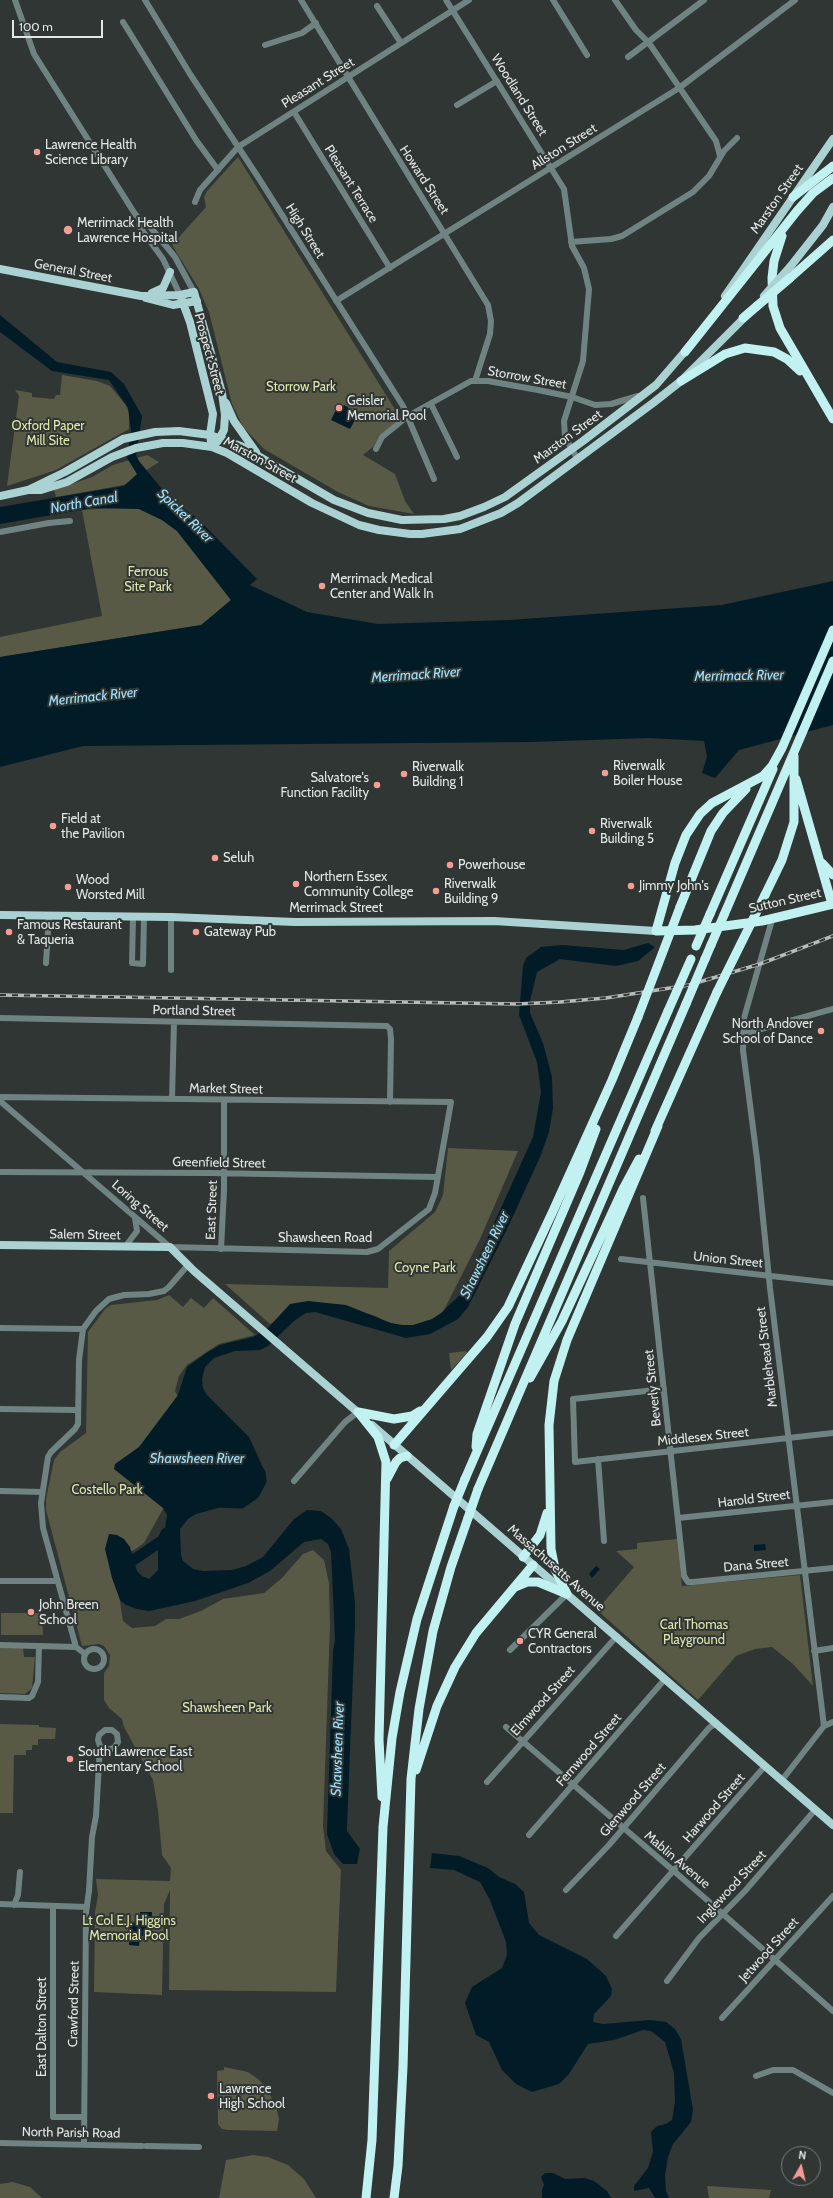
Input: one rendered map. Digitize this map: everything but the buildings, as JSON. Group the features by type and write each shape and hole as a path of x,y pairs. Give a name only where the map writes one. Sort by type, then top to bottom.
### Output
{"highway":[{"path":"793,197 833,166"},
{"path":"685,352 812,193 833,178"},
{"path":"789,222 778,243 774,261 772,278 773,306 780,328 833,419"},
{"path":"743,318 833,240"},
{"path":"681,381 725,354 745,348 774,352 787,359 809,380"},
{"path":"656,931 679,853 693,823 712,803 750,785 763,776 772,766 782,748 833,630"},
{"path":"366,2198 372,2133 383,1827 392,1738 410,1648 430,1576 454,1506 475,1454 833,630"},
{"path":"394,2198 398,2166 403,2067 411,1784 419,1709 433,1631 451,1567 478,1489 509,1414 833,661"},
{"path":"567,1594 553,1562 550,1504 549,1410 556,1371 567,1340 717,992 782,860 794,822 794,754 833,665"},
{"path":"794,774 833,904"},
{"path":"394,1445 487,1337 508,1307 531,1261 612,1080 680,907 712,831 723,813 750,785"},
{"path":"818,856 833,875"},
{"name":"Sutton Street","path":"743,924 772,920 833,904"},
{"name":"Merrimack Street","path":"656,931 696,930 743,924"},
{"path":"475,1454 476,1434 510,1338 580,1172 612,1080"},
{"path":"509,1414 562,1321 624,1187 658,1126"},
{"path":"358,1412 394,1419 412,1416 427,1408"},
{"path":"358,1412 378,1437 386,1462 378,1740 383,1827"},
{"path":"386,1482 396,1462 400,1458 407,1456"},
{"path":"524,1556 540,1535 550,1504"},
{"path":"411,1784 437,1706 455,1667 476,1633 533,1565"},
{"path":"514,1588 526,1582 538,1582 567,1594"}],"main road":[{"name":"Marston Street","path":"28,490 65,472 123,439 156,432 179,431 210,435 220,438 259,456 306,484 352,508 377,516 417,520 460,516 484,507 515,490 648,392 663,378 685,352 833,139"},
{"path":"758,304 790,267 823,225 833,207"},
{"name":"General Street","path":"0,269 142,296 167,304 183,304 197,301"},
{"path":"142,296 163,288 170,272"},
{"name":"General Street","path":"142,296 180,295 194,292"},
{"name":"Prospect Street","path":"194,292 222,393 225,415 224,430 220,438 212,447"},
{"name":"Prospect Street","path":"180,295 190,322 213,414 210,435 212,447"},
{"name":"Marston Street","path":"28,490 52,487 95,467 122,452 156,444 183,443 212,447 258,470 317,506 359,525 392,532 422,534 460,529 501,513 535,491 681,381 743,318"},
{"name":"Prospect Street","path":"222,393 234,421 259,456"},
{"path":"0,496 28,490"},
{"name":"Merrimack Street","path":"0,915 172,917 295,922 490,921 656,931"},
{"name":"Salem Street","path":"0,1245 124,1248 170,1247"},
{"name":"Loring Street","path":"170,1247 188,1265 263,1330"},
{"name":"Massachusetts Avenue","path":"263,1330 394,1445 617,1636 833,1826"}],"street":[{"name":"Prospect Street","path":"15,0 34,54 140,220 147,223 175,257 194,292"},
{"name":"High Street","path":"145,0 185,67 238,147 408,416 434,480"},
{"name":"Howard Street","path":"301,0 484,296 490,313 490,334 476,380"},
{"name":"Woodland Street","path":"446,0 552,167 560,180 565,193 571,242 574,252 584,268 589,289 583,362 564,426 565,437 577,458"},
{"name":"Pleasant Street","path":"195,202 200,190 238,147 469,0"},
{"path":"553,0 587,55"},
{"path":"615,0 636,30 649,43 716,141 720,156"},
{"path":"628,57 649,43 704,0"},
{"name":"Allston Street","path":"336,301 679,88 795,0"},
{"path":"377,6 401,43"},
{"path":"123,22 196,140 218,170"},
{"path":"265,45 302,33 316,23"},
{"path":"457,105 497,81"},
{"name":"Pleasant Terrace","path":"294,112 390,268"},
{"path":"571,242 611,239 627,233 699,187 714,171 720,156 737,138"},
{"name":"Prospect Street","path":"140,220 139,226 163,259 180,295"},
{"name":"Storrow Street","path":"376,449 382,437 408,416 464,384 476,380 497,382 572,397 586,403 600,404 629,400 648,392"},
{"path":"431,404 457,457"},
{"path":"0,532 49,523 70,521"},
{"path":"46,963 49,915"},
{"path":"133,917 132,963 142,964 144,917"},
{"path":"171,970 172,917"},
{"name":"Marblehead Street","path":"772,920 748,1003 743,1034 744,1062 757,1159 796,1505 824,1726"},
{"path":"743,1034 833,1009"},
{"name":"Portland Street","path":"0,1018 388,1026 391,1039 390,1102"},
{"path":"172,1099 174,1022"},
{"name":"Market Street","path":"0,1097 451,1102"},
{"name":"East Street","path":"221,1249 223,1231 224,1100"},
{"name":"Loring Street","path":"0,1101 170,1247"},
{"name":"Shawsheen Road","path":"170,1247 367,1252 378,1249 429,1209 432,1202 451,1102"},
{"name":"Greenfield Street","path":"0,1172 224,1173 437,1177"},
{"name":"Beverly Street","path":"644,1198 684,1576"},
{"path":"124,1248 137,1231 135,1218"},
{"name":"Union Street","path":"621,1259 833,1283"},
{"path":"85,1654 76,1647 43,1528 42,1492 48,1457 51,1452 76,1430 79,1360 83,1329 96,1312 109,1299 124,1295 149,1294 164,1291 188,1265"},
{"path":"0,1328 83,1329"},
{"name":"Middlesex Street","path":"664,1389 573,1399 575,1462 833,1433"},
{"path":"0,1409 78,1410"},
{"path":"294,1481 345,1422 358,1412"},
{"path":"598,1459 604,1541"},
{"path":"0,1491 42,1492"},
{"name":"Harold Street","path":"678,1518 833,1502"},
{"name":"Dana Street","path":"684,1576 688,1582 693,1582 833,1568"},
{"path":"0,1581 57,1581"},
{"path":"510,1650 567,1594"},
{"name":"Elmwood Street","path":"487,1782 617,1636"},
{"path":"0,1645 76,1647"},
{"path":"0,1697 29,1698 35,1692 38,1682 38,1646"},
{"path":"814,1651 833,1648"},
{"name":"Fernwood Street","path":"529,1836 665,1679"},
{"path":"782,1780 824,1726 833,1722"},
{"name":"Glenwood Street","path":"566,1890 623,1828 709,1728 716,1723"},
{"name":"Mablin Avenue","path":"506,1727 572,1786 723,1914 833,2011"},
{"name":"Crawford Street","path":"84,2144 83,2117 87,1907 100,1746"},
{"name":"Harwood Street","path":"616,1936 765,1766"},
{"name":"Inglewood Street","path":"667,1981 689,1950 815,1810"},
{"path":"14,1905 18,1895 20,1872"},
{"name":"Jetwood Street","path":"722,2018 833,1896"},
{"path":"0,1904 87,1907"},
{"name":"East Dalton Street","path":"53,1906 53,2117 83,2117"},
{"path":"756,2076 773,2070 793,2070 833,2093"},
{"name":"North Parish Road","path":"0,2142 199,2147"}],"green space":[{"name":"Storrow Park","path":"238,157 401,419 379,436 374,446 363,455 395,474 405,501 414,514 369,506 338,492 264,449 243,427 232,404 209,312 199,289 172,245 206,207 204,197 207,191"},
{"name":"Oxford Paper Mill Site","path":"62,375 97,381 110,386 126,405 129,412 129,429 56,470 7,486 19,396 15,390 32,393 32,397 54,399 56,395 60,395"},
{"path":"147,455 159,462 124,485 56,497 54,490 92,477 113,465"},
{"name":"Ferrous Site Park","path":"128,507 139,509 162,520 177,531 231,600 202,625 0,657 0,637 102,616 82,510"},
{"name":"Coyne Park","path":"448,1148 518,1151 480,1239 442,1314 412,1331 386,1323 378,1317 369,1314 292,1311 270,1324 225,1284 388,1288 389,1251 435,1212 443,1195"},
{"name":"Shawsheen Park","path":"169,1295 183,1307 191,1298 204,1308 213,1298 255,1335 219,1344 187,1365 179,1376 175,1391 181,1402 167,1502 144,1543 134,1550 122,1555 116,1575 123,1621 132,1628 155,1626 166,1619 179,1619 201,1611 223,1599 264,1593 282,1578 303,1554 313,1550 324,1560 329,1583 330,1626 323,1826 326,1851 341,1870 336,1992 169,1990 170,1890 164,1904 162,1995 94,1992 95,1912 98,1895 96,1879 170,1881 171,1868 162,1855 158,1810 153,1780 124,1727 122,1719 109,1708 104,1700 104,1673 109,1666 110,1655 104,1646 99,1644 82,1646 46,1510 46,1499 54,1460 60,1452 86,1433 88,1332 105,1309 111,1305 157,1300"},
{"path":"466,1351 467,1353 451,1370 449,1353"},
{"name":"Carl Thomas Playground","path":"677,1539 682,1586 800,1575 813,1686 793,1664 772,1647 755,1649 736,1656 698,1700 597,1610 634,1567 616,1551 637,1549 637,1543"},
{"path":"1,1613 42,1613 43,1635 1,1635"},
{"path":"0,1648 23,1648 24,1657 35,1657 32,1688 25,1694 0,1693"},
{"path":"0,1724 39,1725 39,1727 56,1728 55,1739 38,1739 38,1745 32,1745 32,1750 26,1750 26,1755 14,1755 13,1813 0,1813"},
{"path":"224,2067 248,2072 265,2086 276,2106 279,2119 277,2131 222,2129 218,2124 217,2071 224,2070"},
{"path":"253,2155 268,2157 288,2165 304,2179 316,2198 219,2198 226,2160"},
{"path":"13,2182 30,2187 42,2198 0,2198 0,2184"},
{"path":"707,2186 771,2190 769,2198 709,2198"}],"water":[{"path":"0,315 57,362 111,372 124,384 142,416 136,455 139,461 170,499 197,518 257,579 250,585 307,612 378,624 509,620 722,605 833,581 833,725 739,750 715,778 702,773 707,757 704,741 649,738 530,742 83,746 0,767 0,657 201,625 231,600 177,531 162,520 139,509 92,508 0,524 0,507 124,486 137,474 127,458 131,430 128,408 109,380 52,371 0,332"},
{"path":"344,405 354,411 352,416 356,418 350,429 331,420 337,408 341,410"},
{"name":"Shawsheen River","path":"648,943 655,947 638,961 616,966 560,959 537,972 530,1001 530,1013 543,1043 552,1077 553,1108 549,1132 540,1157 509,1225 468,1307 458,1319 430,1334 406,1338 315,1312 306,1313 294,1321 268,1346 260,1350 235,1351 214,1358 205,1367 202,1379 203,1388 207,1395 249,1437 261,1463 260,1479 249,1494 229,1505 196,1514 188,1519 180,1529 181,1555 183,1561 193,1569 203,1571 232,1570 246,1566 263,1557 294,1519 307,1510 321,1511 331,1518 341,1529 349,1549 355,1603 355,1626 347,1831 360,1849 357,1864 343,1864 334,1854 327,1834 333,1651 335,1640 331,1552 328,1544 321,1539 304,1542 270,1571 248,1583 195,1601 149,1611 126,1605 120,1600 112,1578 105,1549 109,1534 117,1535 124,1539 130,1547 137,1571 142,1576 149,1579 158,1570 158,1540 165,1529 167,1515 163,1508 114,1469 115,1464 139,1447 178,1395 187,1367 220,1345 253,1337 267,1329 290,1304 308,1301 346,1305 391,1323 413,1325 432,1319 441,1313 463,1292 533,1137 541,1092 537,1062 519,1015 523,966 526,958 541,947 562,945 624,950"},
{"path":"765,1544 766,1550 754,1551 754,1545"},
{"path":"596,1566 600,1569 592,1578 589,1574"},
{"path":"432,1853 459,1856 488,1868 499,1877 515,1884 524,1892 529,1923 539,1935 587,1959 606,1976 612,1989 611,1996 594,2014 593,2022 603,2024 650,2020 666,2022 675,2029 681,2039 693,2110 691,2122 673,2144 668,2157 665,2175 666,2191 669,2198 655,2198 649,2188 634,2191 634,2186 648,2168 653,2152 651,2132 657,2126 666,2124 672,2120 675,2102 674,2073 665,2042 651,2031 643,2030 614,2040 588,2044 569,2074 559,2084 532,2092 516,2084 502,2070 489,2042 476,2035 465,2003 472,1987 502,1968 507,1955 506,1942 490,1900 480,1882 454,1870 430,1868"},
{"path":"140,1912 152,1912 151,1936 140,1936 139,1946 129,1945 130,1923 140,1922"},
{"path":"545,2173 553,2173 565,2179 585,2178 594,2181 607,2191 611,2198 542,2198 542,2190 544,2185 541,2177"}],"waterway":[{"name":"Shawsheen River","path":"218,1502 241,1503 254,1494 261,1481 260,1473 254,1463"},
{"name":"Shawsheen River","path":"127,1572 129,1563 163,1540 166,1533"}],"railway":[{"path":"0,995 517,1004 560,1002 606,998 689,985 760,964 833,936"}],"place":[{"name":"Lawrence Health Science Library","path":"37,152"},
{"name":"Merrimack Health Lawrence Hospital","path":"68,230"},
{"name":"Geisler Memorial Pool","path":"339,408"},
{"name":"Merrimack Medical Center and Walk In","path":"322,586"},
{"name":"Riverwalk Boiler House","path":"605,773"},
{"name":"Riverwalk Building 1","path":"404,774"},
{"name":"Salvatore's Function Facility","path":"377,785"},
{"name":"Field at the Pavilion","path":"53,826"},
{"name":"Riverwalk Building 5","path":"592,831"},
{"name":"Seluh","path":"215,858"},
{"name":"Powerhouse","path":"450,865"},
{"name":"Northern Essex Community College","path":"296,884"},
{"name":"Jimmy John's","path":"631,886"},
{"name":"Wood Worsted Mill","path":"68,887"},
{"name":"Riverwalk Building 9","path":"436,891"},
{"name":"Famous Restaurant & Taqueria","path":"9,932"},
{"name":"Gateway Pub","path":"196,932"},
{"name":"North Andover School of Dance","path":"821,1031"},
{"name":"John Breen School","path":"31,1612"},
{"name":"CYR General Contractors","path":"520,1641"},
{"name":"South Lawrence East Elementary School","path":"70,1759"},
{"name":"Lawrence High School","path":"211,2096"}],"water label":[{"name":"North Canal","path":"84,503"},
{"name":"Spicket River","path":"185,516"},
{"name":"Merrimack River","path":"416,675"},
{"name":"Merrimack River","path":"739,676"},
{"name":"Merrimack River","path":"93,697"}],"park label":[{"name":"Costello Park","path":"107,1490"},
{"name":"Lt Col E.J. Higgins Memorial Pool","path":"129,1928"}]}
